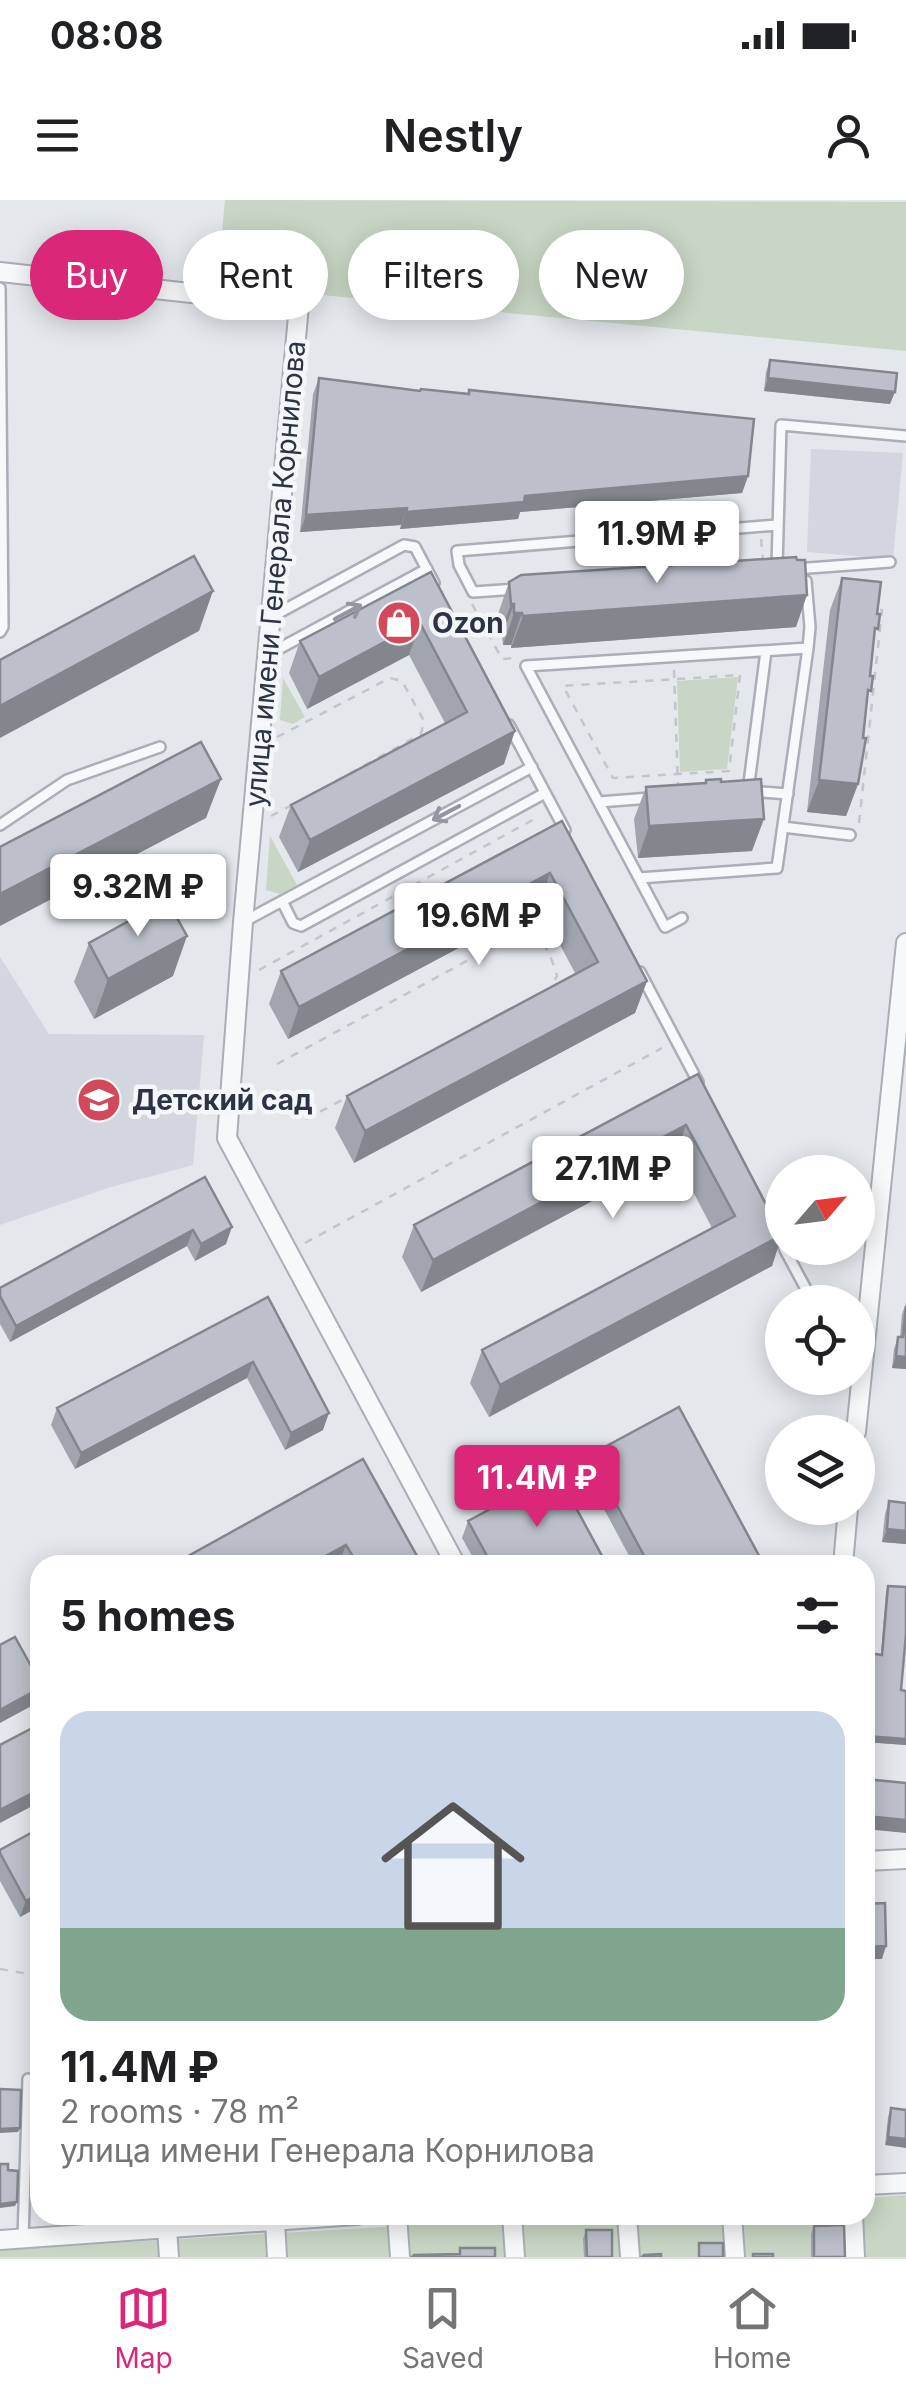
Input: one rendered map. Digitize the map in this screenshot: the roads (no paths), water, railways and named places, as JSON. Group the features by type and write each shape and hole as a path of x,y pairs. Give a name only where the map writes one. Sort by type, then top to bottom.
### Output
{"street":[{"name":"улица имени Генерала Корнилова","path":"0,272 299,305 227,1138 451,1555"},
{"path":"858,1415 906,943"},
{"path":"843,1555 846,1525"},
{"path":"875,1861 906,1859"},
{"path":"875,2185 906,2183"},
{"path":"0,2240 221,2225"},
{"path":"275,2225 277,2257"},
{"path":"398,2225 400,2257"},
{"path":"513,2225 515,2257"},
{"path":"628,2225 630,2257"},
{"path":"733,2225 735,2257"},
{"path":"854,2225 856,2257"},
{"path":"167,2229 169,2257"},
{"path":"49,2238 50,2257"}],"lane":[{"path":"0,288 0,632"},
{"path":"777,570 781,425 906,436"},
{"path":"531,588 473,592 459,566 457,550 776,524"},
{"path":"273,616 404,544 416,547 436,586"},
{"path":"764,572 890,562"},
{"path":"640,878 778,868 810,627 805,568"},
{"path":"269,654 427,569"},
{"path":"682,918 665,927 526,666 808,648"},
{"path":"748,790 766,651"},
{"path":"506,718 574,846"},
{"path":"0,825 67,780 160,748"},
{"path":"243,922 532,767"},
{"path":"730,792 788,794"},
{"path":"282,901 293,923 301,926 545,793"},
{"path":"599,802 679,796"},
{"path":"783,826 854,832"},
{"path":"639,969 703,1091"},
{"path":"23,2239 28,2079"}],"place":[{"name":"Ozon","path":"399,623"},
{"name":"Детский сад","path":"99,1100"}]}
